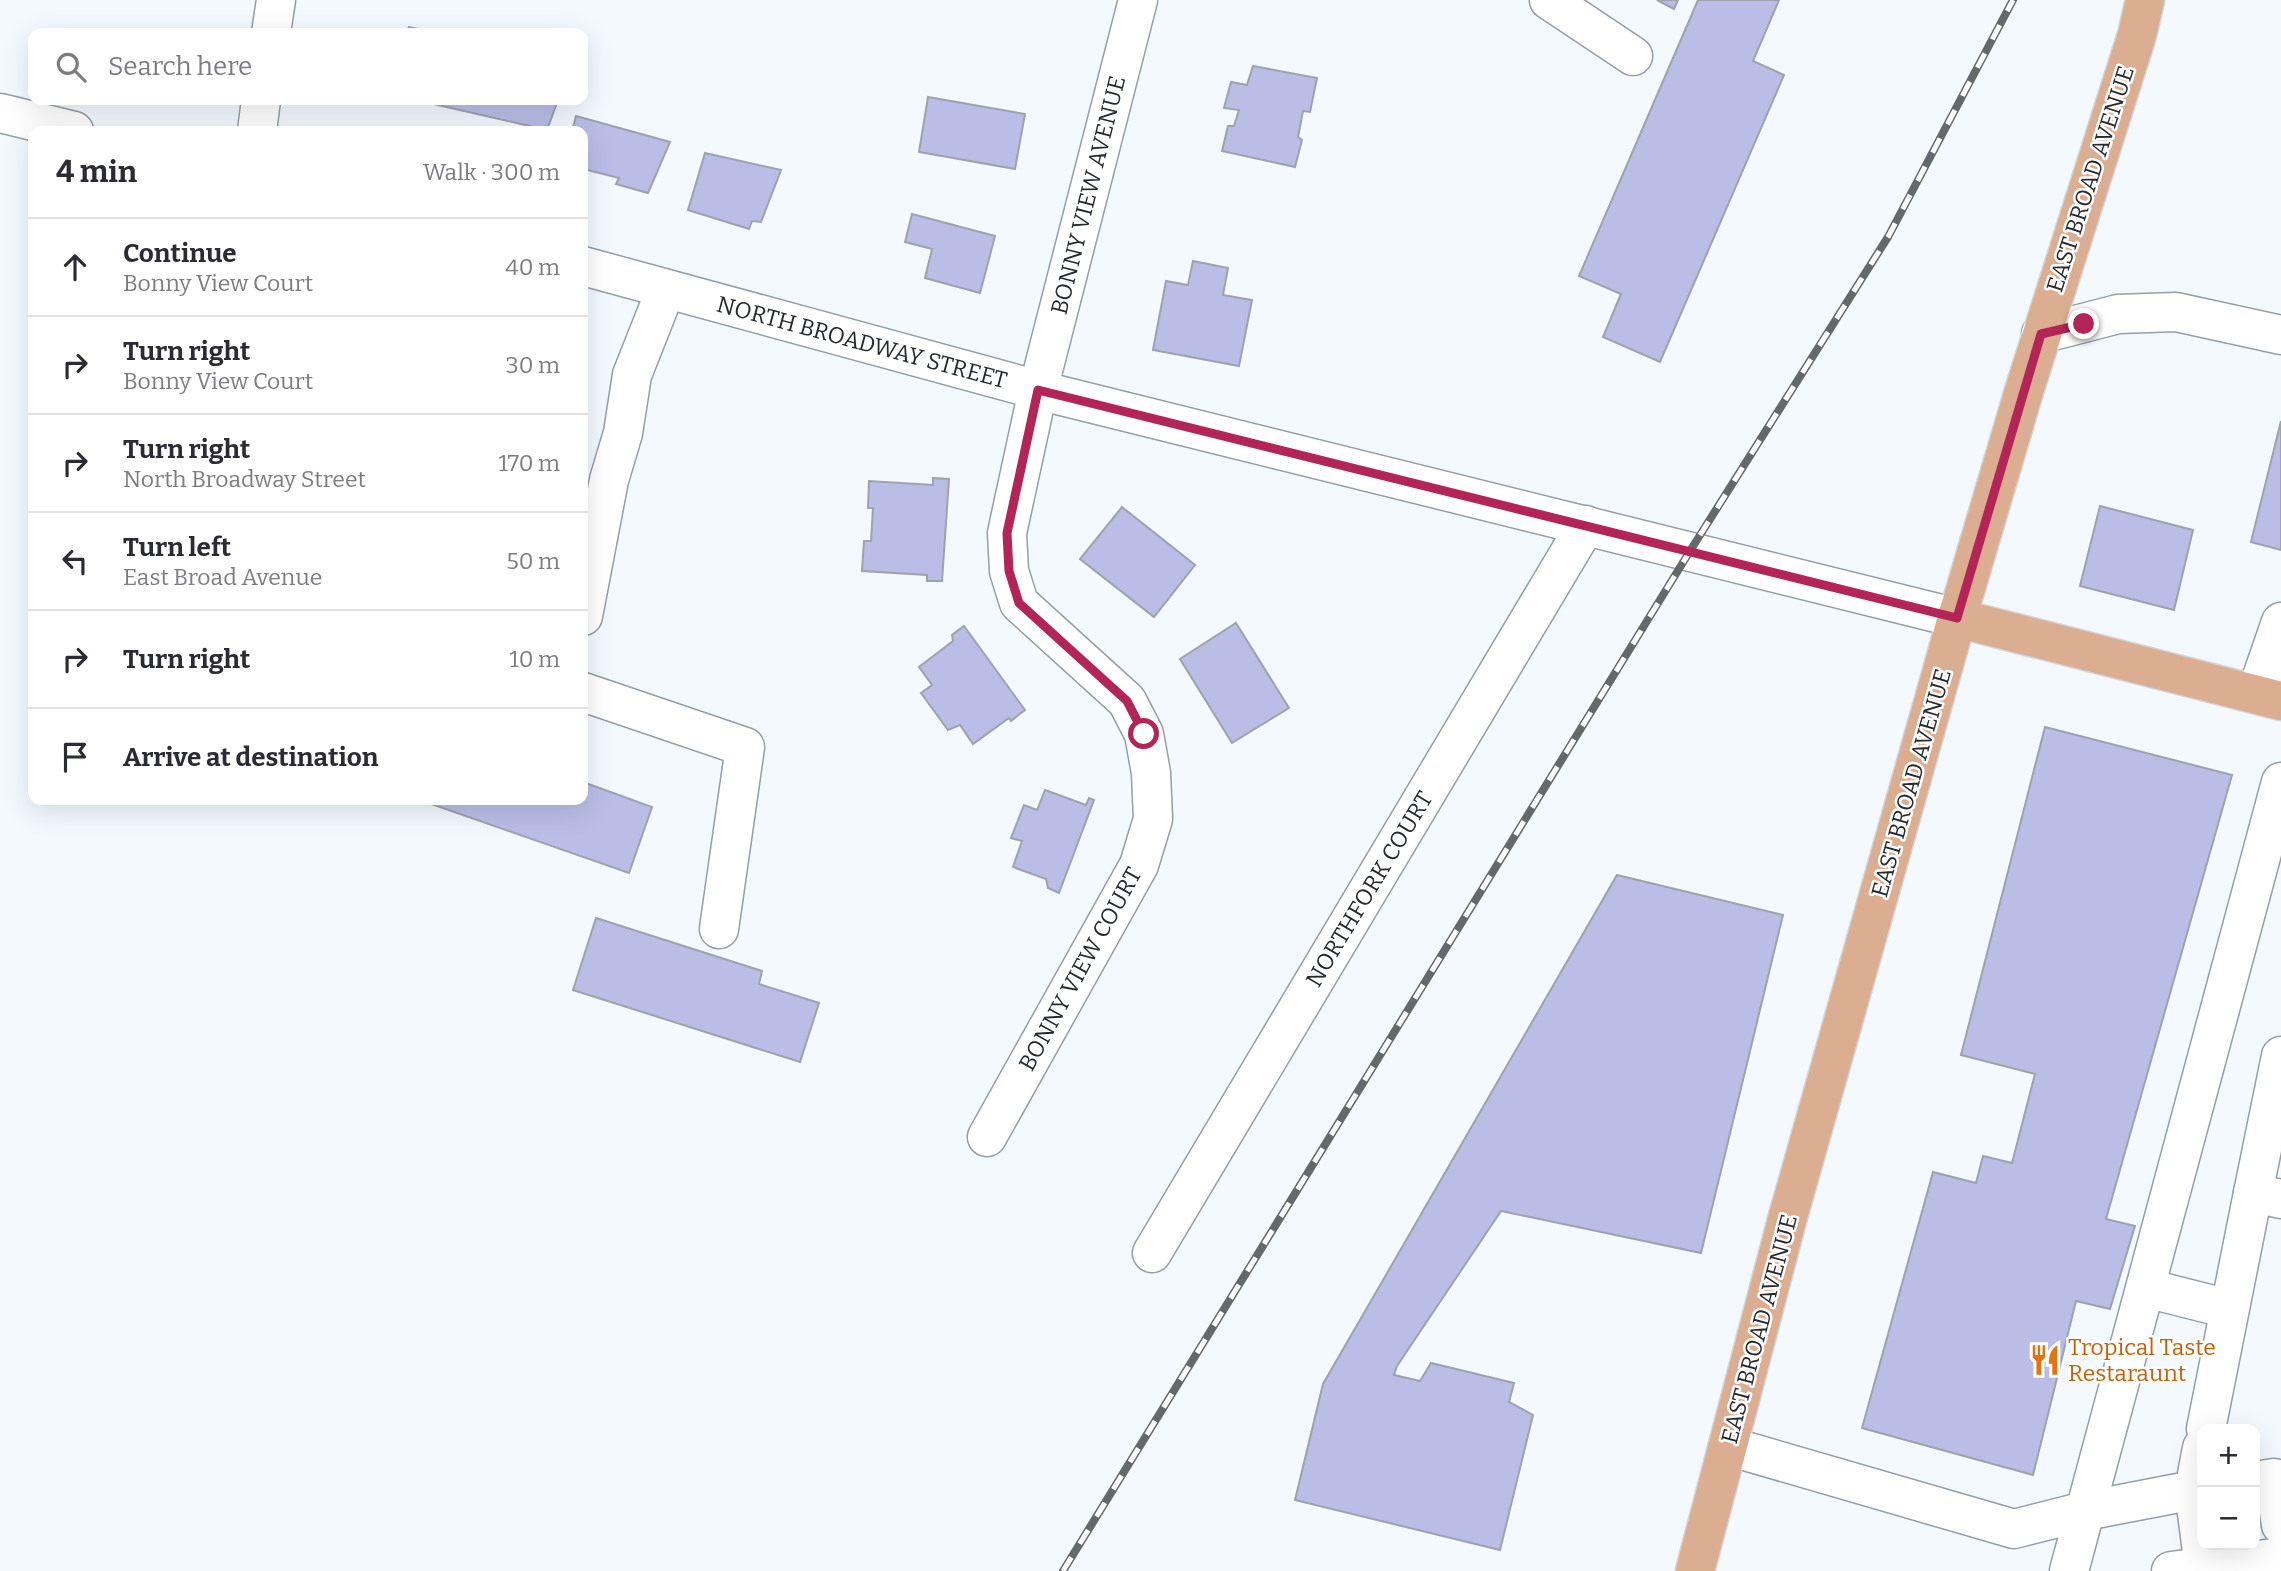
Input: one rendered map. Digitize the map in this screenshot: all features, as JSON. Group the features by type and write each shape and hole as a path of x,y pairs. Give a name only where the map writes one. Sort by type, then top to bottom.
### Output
{"main road":[{"name":"EAST BROAD AVENUE","path":"1695,1571 1787,1220 1957,618 2041,334 2137,35 2145,0"},
{"path":"1957,618 2268,697"}],"street":[{"path":"272,28 276,0"},
{"name":"BONNY VIEW AVENUE","path":"1038,390 1138,0"},
{"path":"1549,0 1633,56"},
{"path":"258,126 260,105"},
{"path":"0,113 53,126"},
{"name":"NORTH BROADWAY STREET","path":"588,267 1038,390 1957,618"},
{"path":"588,589 608,480 623,433 632,375 666,289"},
{"path":"2041,334 2118,314 2176,312 2281,335"},
{"name":"BONNY VIEW COURT","path":"987,1137 1139,865 1153,819 1152,773 1144,734 1127,701 1019,603 1009,571 1007,533 1038,390"},
{"name":"NORTHFORK COURT","path":"1152,1253 1586,525"},
{"path":"2268,697 2281,622"},
{"path":"588,694 745,747 719,929"},
{"path":"2069,1571 2276,822 2281,782"},
{"path":"2207,1424 2229,1308 2267,1196 2279,1076"},
{"path":"2146,1288 2229,1308"},
{"path":"1728,1446 2014,1529 2085,1511 2197,1489"},
{"path":"2270,1478 2281,1525"},
{"path":"2197,1496 2187,1569 2281,1557"}],"building":[{"path":"1657,0 1678,0 1674,9"},
{"path":"1698,0 1779,0 1753,61 1784,75 1660,362 1603,337 1621,294 1579,276"},
{"path":"1253,66 1317,78 1310,112 1303,111 1298,137 1302,140 1295,167 1222,151 1228,126 1234,126 1239,110 1224,108 1231,82 1247,85"},
{"path":"928,97 1025,114 1015,169 919,152"},
{"path":"438,105 556,105 548,126 530,126"},
{"path":"576,116 670,142 648,193 616,184 619,178 588,170 588,126 573,126"},
{"path":"705,153 781,170 761,222 752,221 749,229 688,210"},
{"path":"912,214 995,236 980,293 925,278 932,249 905,242"},
{"path":"1193,261 1228,268 1223,295 1252,300 1239,366 1153,350 1166,281 1188,285"},
{"path":"2281,421 2281,550 2251,542"},
{"path":"933,478 949,479 942,581 927,581 927,575 862,571 864,541 871,541 873,508 868,508 869,481 933,485"},
{"path":"2100,506 2193,530 2174,610 2080,586"},
{"path":"1122,507 1195,565 1154,617 1080,559"},
{"path":"1236,623 1289,708 1232,743 1180,659"},
{"path":"964,626 1025,710 973,744 960,725 948,730 921,693 932,685 919,667 953,641 952,635"},
{"path":"2045,727 2232,775 2106,1219 2135,1226 2110,1309 2076,1301 2033,1475 1862,1428 1933,1172 1976,1183 1983,1156 2012,1163 2035,1074 1961,1055"},
{"path":"588,784 652,807 629,873 434,805 588,805"},
{"path":"1045,790 1086,805 1089,798 1094,800 1059,893 1048,888 1046,879 1013,867 1022,841 1011,838 1024,805 1037,810"},
{"path":"1617,875 1783,915 1701,1253 1501,1211 1397,1366 1394,1375 1420,1381 1431,1363 1514,1383 1509,1402 1533,1415 1500,1550 1295,1500 1323,1384"},
{"path":"596,918 762,971 759,984 819,1003 800,1062 573,990"}],"railway":[{"path":"1063,1571 1690,551 1888,237 2013,0"}],"place":[{"name":"Tropical Taste Restaraunt","path":"2045,1360"}],"route":[{"path":"1144,734 1127,701 1019,603 1009,571 1007,533 1038,390 1957,618 2041,334 2084,324"}]}
